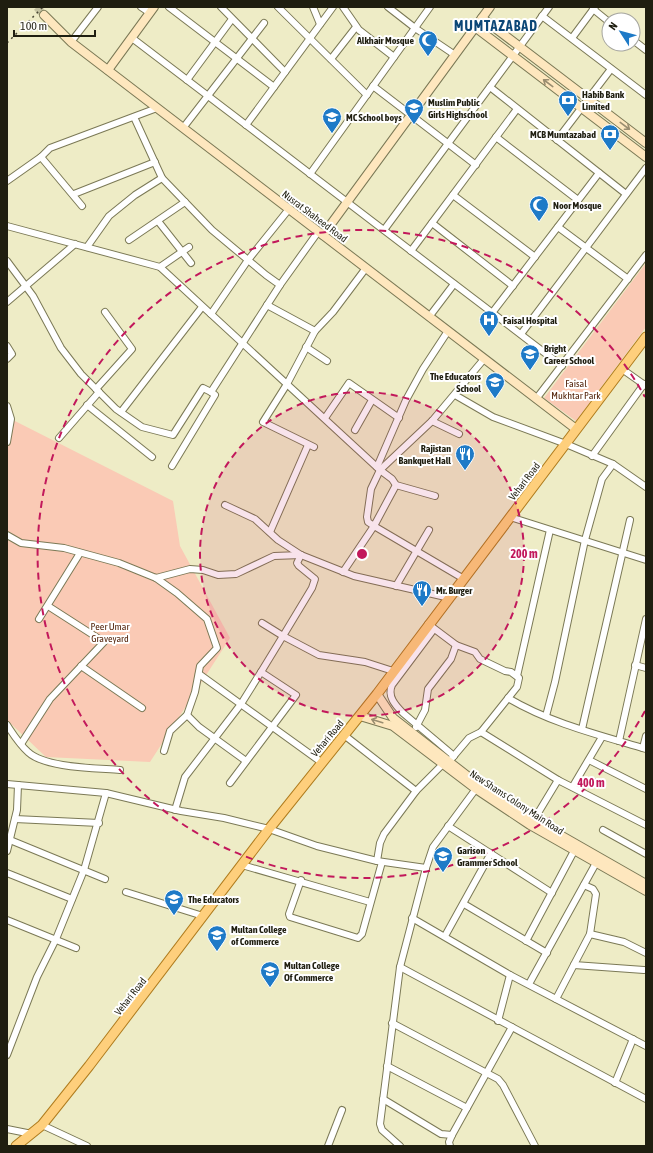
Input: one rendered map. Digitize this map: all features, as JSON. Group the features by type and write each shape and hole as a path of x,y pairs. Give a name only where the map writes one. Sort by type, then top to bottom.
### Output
{"main road":[{"name":"Vehari Road","path":"16,1146 42,1124 142,998 320,762 360,716 393,671 431,627 464,578 646,337"}],"street":[{"path":"71,42 98,7"},
{"path":"108,70 152,10 142,7"},
{"path":"168,7 274,87"},
{"path":"221,7 285,72"},
{"path":"278,7 367,95"},
{"path":"313,7 320,24"},
{"path":"246,125 333,7"},
{"path":"343,7 356,26 394,57"},
{"path":"388,7 415,28 455,55"},
{"path":"310,174 430,7"},
{"path":"211,392 280,284 347,202 490,7"},
{"path":"384,230 549,7"},
{"path":"572,38 594,8"},
{"name":"Nusrat Shaheed Road","path":"44,15 71,42 576,430"},
{"path":"542,16 646,95"},
{"path":"187,80 232,18"},
{"path":"482,18 646,142"},
{"path":"184,128 264,23"},
{"path":"331,59 356,26"},
{"path":"475,27 646,157"},
{"path":"132,38 562,366"},
{"path":"557,140 611,69"},
{"path":"373,86 476,164"},
{"path":"490,87 626,194"},
{"path":"7,182 50,148 157,108"},
{"path":"411,251 517,109"},
{"path":"134,117 162,178 212,230 280,284"},
{"path":"496,137 578,200"},
{"path":"40,157 74,194 82,206"},
{"path":"74,194 155,162"},
{"path":"521,334 646,168"},
{"path":"492,313 599,172"},
{"path":"87,247 109,216 135,194 162,178"},
{"path":"453,195 535,257"},
{"path":"129,240 185,202"},
{"path":"211,314 248,260 289,209"},
{"path":"158,221 191,263"},
{"path":"432,223 513,286"},
{"path":"7,226 160,267 378,469 392,479 396,485 435,496"},
{"path":"558,227 628,279"},
{"path":"7,302 25,285 75,244"},
{"path":"160,267 189,247"},
{"path":"536,399 646,256"},
{"path":"7,261 45,315 61,348 81,374 97,391 121,412 142,427 173,435 203,388 215,395 172,466"},
{"path":"270,532 311,446 263,422 287,384 315,331 333,312 366,268"},
{"path":"429,317 454,284"},
{"path":"267,306 315,331"},
{"path":"121,412 202,307"},
{"path":"59,438 87,406 97,391 132,349 105,312"},
{"path":"448,331 423,369 406,400 371,489 367,517 368,522 374,526 416,552 464,578"},
{"path":"7,346 12,354 7,359"},
{"path":"306,348 327,361"},
{"path":"378,469 432,421 484,359"},
{"path":"592,456 645,385 622,369"},
{"path":"324,418 349,383 399,418"},
{"path":"455,395 493,417 566,444 613,464 646,487"},
{"path":"355,430 372,400"},
{"path":"7,406 11,419 7,442"},
{"path":"87,406 152,457"},
{"path":"432,421 459,434"},
{"path":"546,716 555,682 585,540 602,479 613,464"},
{"path":"343,572 374,526 396,485"},
{"path":"225,505 254,519 278,540 301,555 343,572 450,598"},
{"path":"510,517 585,540 622,554 646,560"},
{"path":"582,730 630,520"},
{"path":"396,586 429,530"},
{"path":"301,880 289,914 290,917 358,938 362,934 380,862 380,843 384,834 416,791 448,761 469,738 481,732 517,686 519,678 517,676 550,530"},
{"path":"7,535 21,542 64,548 119,563 156,578 177,593 207,619 217,648 200,666 195,692 187,715 170,731 164,752"},
{"path":"39,619 80,553"},
{"path":"156,578 190,569 203,570 218,576 236,574 274,556 301,555"},
{"path":"175,810 185,777 241,704 315,583 313,576 297,563 301,555"},
{"path":"21,744 50,699 104,642 48,606"},
{"path":"619,741 646,619"},
{"path":"262,623 319,655 365,662 393,671"},
{"path":"448,761 417,724 396,706 390,694 390,689 399,674 431,627 456,645 475,652 480,659 517,676"},
{"path":"411,736 424,710 428,689 451,659 456,645"},
{"path":"635,665 646,668"},
{"path":"81,666 142,708"},
{"path":"230,783 296,695 261,672"},
{"path":"199,674 320,762"},
{"name":"New Shams Colony Main Road","path":"377,694 393,718 411,736"},
{"path":"508,698 527,710 602,737 644,749 646,736"},
{"path":"187,715 215,739 246,761"},
{"name":"New Shams Colony Main Road","path":"360,716 393,726 411,736 448,761 477,787 574,851 646,891"},
{"path":"7,725 29,753 46,762 120,770"},
{"path":"481,732 558,780 573,786 646,825"},
{"path":"344,735 416,791"},
{"path":"573,786 602,737"},
{"path":"589,760 646,789"},
{"path":"532,822 558,780"},
{"path":"7,784 106,793 175,810 224,818 269,829 317,846 380,862 426,868"},
{"path":"7,851 17,810 18,785"},
{"path":"400,1146 381,1127 392,1022 400,967 412,918 433,848 477,787"},
{"path":"7,1055 37,976 56,939 84,870 99,823 106,793"},
{"path":"15,819 99,823"},
{"name":"New Shams Colony Main Road","path":"532,822 646,884"},
{"path":"448,826 552,893"},
{"path":"603,830 646,854"},
{"path":"10,840 105,879"},
{"path":"526,941 574,851"},
{"path":"445,936 491,853"},
{"path":"529,984 596,863"},
{"path":"242,865 301,880 370,902"},
{"path":"7,872 72,899"},
{"path":"556,999 590,934 596,894 592,889 584,885"},
{"path":"126,892 203,916"},
{"path":"464,904 546,953"},
{"path":"412,918 510,975 646,1046"},
{"path":"7,920 76,948"},
{"path":"590,934 624,942 646,953"},
{"path":"574,965 644,970"},
{"path":"400,967 498,1021 646,1099"},
{"path":"498,1021 510,975"},
{"path":"392,1022 498,1079 503,1085 535,1146"},
{"path":"450,1146 449,1142 452,1135 512,1028"},
{"path":"615,1083 633,1039"},
{"path":"387,1066 467,1108"},
{"path":"383,1099 441,1134 452,1135"},
{"path":"328,1146 342,1110"},
{"path":"42,1124 87,1146"},
{"path":"7,1129 32,1134"}],"green space":[{"name":"Faisal Mukhtar Park","path":"646,263 646,327 576,421 544,398"},
{"name":"Peer Umar Graveyard","path":"7,417 173,501 180,546 230,638 150,762 46,757 7,720"}],"tunnel":[{"path":"37,7 44,15"}],"railway":[{"path":"7,43 43,7"}],"place":[{"name":"Alkhair Mosque","path":"428,57"},
{"name":"Habib Bank Limited","path":"568,117"},
{"name":"Muslim Public Girls Highschool","path":"414,125"},
{"name":"MC School boys","path":"332,134"},
{"name":"MCB Mumtazabad","path":"610,151"},
{"name":"Noor Mosque","path":"539,222"},
{"name":"Faisal Hospital","path":"489,337"},
{"name":"Bright Career School","path":"530,371"},
{"name":"The Educators School","path":"495,399"},
{"name":"Rajistan Bankquet Hall","path":"465,471"},
{"name":"Mr. Burger","path":"422,607"},
{"name":"Garison Grammer School","path":"443,873"},
{"name":"The Educators","path":"174,916"},
{"name":"Multan College of Commerce","path":"217,952"},
{"name":"Multan College Of Commerce","path":"270,988"}],"district":[{"name":"MUMTAZABAD","path":"496,26"}]}
